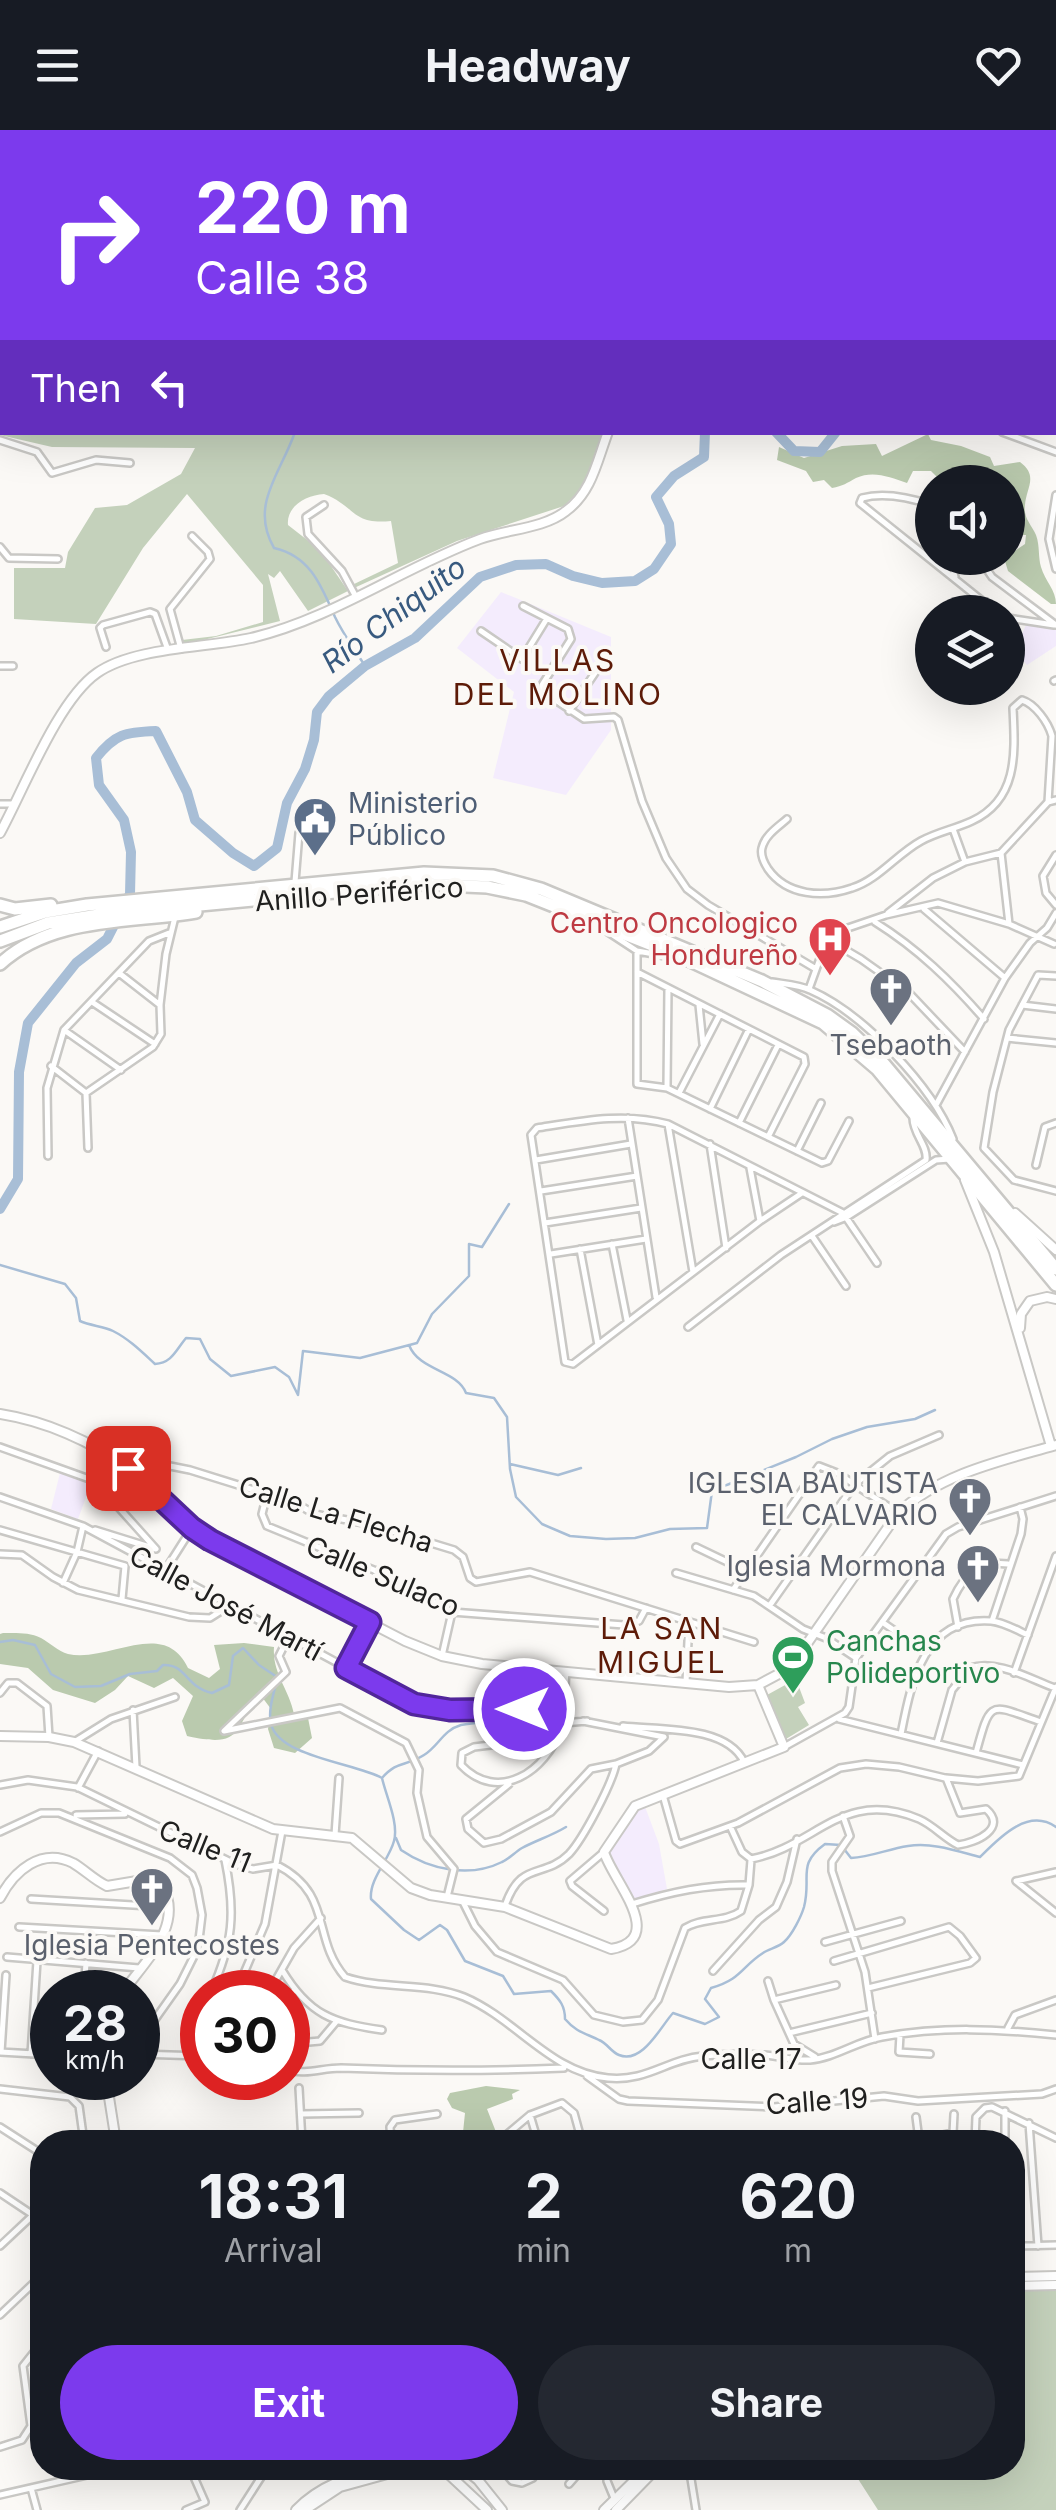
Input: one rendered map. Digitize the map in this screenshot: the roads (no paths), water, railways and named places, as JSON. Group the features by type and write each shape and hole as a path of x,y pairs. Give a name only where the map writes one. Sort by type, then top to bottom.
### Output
{"highway":[{"name":"Anillo Periférico","path":"0,940 48,923 104,918 295,885 424,874 493,876 567,900 762,981 827,1015 852,1033 884,1064 1056,1285"},
{"name":"Anillo Periférico","path":"0,927 45,912 114,902 146,909 420,884 456,884 526,894 682,957 823,1023 877,1069 955,1158 980,1176 1056,1269"},
{"path":"146,909 171,916 229,902"},
{"path":"0,905 15,909 80,906"},
{"path":"0,964 34,941 104,918"}],"street":[{"path":"0,833 74,692 115,662 258,636 324,612 481,539 553,519 586,491 607,435"},
{"path":"1010,435 1056,452"},
{"path":"0,440 37,452 52,473 96,460 130,464"},
{"path":"915,500 871,496 862,498 860,503 915,548"},
{"path":"1056,497 1049,538 1056,568"},
{"path":"324,505 306,518 308,534 342,571 356,597"},
{"path":"182,650 170,609 210,559 192,536"},
{"path":"0,547 10,558 58,559"},
{"path":"949,575 974,595"},
{"path":"954,575 955,580"},
{"path":"991,575 1056,625"},
{"path":"523,606 568,629 570,638 542,684 542,691 584,719 618,720 642,801 666,858 687,889 816,968"},
{"path":"106,647 100,628 103,625 150,612 156,614 169,652"},
{"path":"481,631 522,659 546,620"},
{"path":"1025,620 1056,625"},
{"path":"0,666 13,666"},
{"path":"570,711 599,667"},
{"path":"787,819 768,836 762,849 762,858 776,878 788,888 822,894 856,887 923,840 989,811 1014,773 1013,708 1022,700 1032,706 1052,736 1052,801 1001,854 965,862 933,878 886,915 826,939 809,989"},
{"path":"0,804 16,804"},
{"path":"953,829 965,862"},
{"path":"295,885 299,833"},
{"path":"1001,854 1008,924"},
{"path":"1056,855 1043,876 1046,892 1056,904"},
{"path":"909,898 912,909"},
{"path":"886,915 947,904 1054,944"},
{"path":"923,908 1005,978"},
{"path":"936,1105 1005,978 1056,913"},
{"path":"86,1094 155,1044 161,1034 160,1005 169,932 166,930 171,916"},
{"path":"874,921 942,971 984,1019"},
{"path":"600,922 636,951 682,957"},
{"path":"48,1156 45,1121 51,1066 64,1030 150,941 169,932"},
{"path":"826,939 909,993 965,1052"},
{"path":"636,951 638,1085 667,1088 820,1163 826,1162 850,1121"},
{"path":"636,972 802,1056 806,1062 768,1137"},
{"path":"119,973 160,1005"},
{"path":"1056,976 1038,975 1007,1038 984,1148 1014,1180 1056,1191"},
{"path":"0,1414 52,1427 108,1456 128,1468 192,1528 423,1650 482,1664 729,1687 758,1685 790,1668 898,1513 914,1498 942,1481 1054,1446 988,1236 936,1105 892,1053 853,1017 809,989 762,981"},
{"path":"667,1088 668,988"},
{"path":"92,1002 155,1044"},
{"path":"699,1004 703,1046"},
{"path":"1022,1006 1056,1009"},
{"path":"679,1094 720,1014"},
{"path":"710,1109 749,1029"},
{"path":"64,1030 121,1070"},
{"path":"1007,1038 1056,1043"},
{"path":"738,1123 779,1044"},
{"path":"51,1066 86,1094 88,1148"},
{"path":"797,1151 821,1103"},
{"path":"913,1113 916,1137 928,1156 936,1160"},
{"path":"802,1193 573,1364 565,1362 530,1134 534,1129 604,1117 668,1124 845,1215 877,1264"},
{"path":"628,1118 656,1299"},
{"path":"1036,1165 1044,1128 1056,1123"},
{"path":"668,1124 694,1272"},
{"path":"536,1160 632,1144"},
{"path":"710,1144 726,1248"},
{"path":"845,1215 928,1156"},
{"path":"688,1327 781,1255 831,1223 936,1160 955,1158"},
{"path":"750,1168 760,1221"},
{"path":"540,1191 637,1176"},
{"path":"980,1176 1056,1250"},
{"path":"545,1223 642,1208"},
{"path":"812,1236 846,1286"},
{"path":"550,1254 646,1238"},
{"path":"612,1244 627,1320"},
{"path":"580,1250 598,1345"},
{"path":"1022,1348 1020,1324 1024,1308 1038,1298 1056,1299"},
{"path":"770,1605 855,1484 890,1456 939,1435"},
{"path":"0,1448 95,1481 156,1549 80,1525 77,1552 63,1584"},
{"path":"95,1481 108,1456"},
{"name":"Calle La Flecha","path":"128,1468 161,1463 296,1503 314,1514 368,1524 454,1550 463,1557 470,1578 476,1582 530,1572 754,1642"},
{"path":"733,1590 819,1466 898,1513"},
{"name":"Calle Sulaco","path":"267,1494 262,1514 267,1526 374,1570 452,1612 624,1625 639,1621 646,1608"},
{"path":"604,1911 570,1881 604,1852 636,1806 746,1765 839,1719 849,1707 856,1658 946,1534 958,1526 1056,1496"},
{"name":"Calle José Martí","path":"0,1498 80,1525 414,1704 450,1710 522,1708 522,1723 507,1743 474,1747 460,1758 461,1765 472,1775 500,1783 512,1782"},
{"path":"992,1621 1020,1534 1020,1507"},
{"path":"166,1569 192,1528"},
{"path":"0,1530 125,1566 122,1599"},
{"path":"696,1548 746,1571"},
{"path":"0,1554 22,1555 63,1584 201,1618 217,1616 229,1606"},
{"path":"1014,1673 1056,1556"},
{"path":"958,1627 953,1598 969,1572 989,1563 1010,1564"},
{"path":"676,1573 770,1605 856,1658"},
{"path":"442,1656 452,1612"},
{"path":"686,1682 689,1621"},
{"path":"901,1734 911,1686 926,1653 945,1634 958,1627 992,1621 1028,1635"},
{"path":"346,1668 370,1622"},
{"path":"882,1622 926,1653"},
{"path":"288,1638 279,1656 286,1672 224,1731 340,1708 406,1743 419,1770 417,1793 427,1838 450,1861 453,1876 447,1897"},
{"path":"663,1795 680,1844 730,1826 840,1768 866,1764 946,1778 1014,1778 1056,1688 978,1665 962,1673 952,1690 937,1743"},
{"path":"566,1672 562,1723 540,1763 466,1818 468,1829 484,1843 501,1839 551,1812 592,1769 649,1750 664,1737 584,1721"},
{"path":"0,1693 8,1684 17,1682 47,1706 49,1737"},
{"path":"758,1685 784,1748"},
{"path":"74,1742 133,1710 175,1697"},
{"path":"976,1753 987,1715 993,1709 1001,1708 1041,1722"},
{"path":"133,1710 136,1767"},
{"path":"839,1719 1023,1765"},
{"path":"562,1723 584,1721 711,1736 730,1743 746,1765"},
{"path":"0,1736 74,1742 282,1831 352,1838 411,1888 505,1907 612,1950 625,1945 636,1933 637,1919 604,1852"},
{"path":"78,1788 98,1750"},
{"path":"505,1907 513,1884 520,1877 570,1853 605,1792 616,1764"},
{"path":"335,1835 339,1778"},
{"path":"751,1859 774,1853 844,1816 873,1808 914,1817 958,1845 985,1836 994,1826 992,1813 986,1809 960,1813 946,1778"},
{"name":"Calle 11","path":"0,1786 28,1780 78,1788 225,1858 254,1869 276,1864 308,1887 338,1970 345,1977 372,1985 435,1990 464,1997 567,2068"},
{"path":"0,1832 41,1813 128,1814"},
{"path":"68,1815 170,1858 192,1875 202,1915 198,1948 160,2013"},
{"path":"844,1816 850,1832 832,1865 868,1988 875,2038"},
{"path":"730,1826 742,1852 751,1859"},
{"path":"245,1970 265,1924 282,1831"},
{"path":"713,1971 776,1907 787,1882 797,1839"},
{"path":"219,1970 232,1931 233,1904 225,1858"},
{"path":"0,1898 28,1864 63,1859 107,1886 155,1882 164,1888 170,1907 162,1936 139,1968 7,1957"},
{"path":"462,1900 497,1952 563,1980 594,2015 632,2022 642,2020 658,2000 686,1928 696,1922 735,1915 743,1907 751,1859"},
{"path":"1056,1872 1016,1882 1056,1914"},
{"path":"632,1904 676,1890 748,1885"},
{"path":"31,1899 170,1907"},
{"path":"1045,1906 1056,1904"},
{"path":"282,1970 294,1948 321,1918"},
{"path":"825,1942 902,1921"},
{"path":"19,1927 162,1936"},
{"path":"834,1960 949,1927 976,1958 970,1963 868,1988"},
{"path":"36,1970 37,1961"},
{"path":"86,1963 86,1970"},
{"path":"6,1975 0,2052 30,2054"},
{"path":"768,1981 794,2044 816,2058"},
{"path":"774,2000 836,1985"},
{"path":"1008,2028 1015,2015 1056,2000"},
{"path":"310,2002 336,2022 382,2030"},
{"path":"789,2034 872,2013"},
{"path":"310,2040 324,2038 336,2022"},
{"name":"Calle 17","path":"567,2068 633,2080 700,2056 816,2058 875,2038 981,2028 1056,2035"},
{"path":"900,2036 899,2052 930,2054"},
{"path":"310,2072 336,2068 567,2068"},
{"name":"Calle 19","path":"584,2074 619,2100 757,2106 884,2096 918,2101 1042,2094 1056,2089"},
{"path":"0,2090 70,2096 78,2106 82,2130"},
{"path":"109,2100 114,2130"},
{"path":"299,2100 301,2130"},
{"path":"512,2130 530,2115 562,2103 569,2106 578,2130"},
{"path":"974,2130 974,2121 980,2112 992,2107 1056,2140"},
{"path":"1004,2111 1005,2130"},
{"path":"300,2114 360,2113"},
{"path":"390,2130 395,2120 437,2114"},
{"path":"953,2130 954,2114"},
{"path":"530,2115 534,2130"},
{"path":"916,2117 918,2130"},
{"path":"1029,2123 1038,2246"},
{"path":"1,2130 30,2147"},
{"path":"0,2193 30,2215"},
{"path":"0,2246 30,2218"},
{"path":"1025,2246 1056,2246"},
{"path":"1025,2277 1056,2276"},
{"path":"1025,2286 1056,2285"},
{"path":"0,2314 30,2286"},
{"path":"30,2357 23,2366 30,2418"},
{"path":"0,2447 22,2440 30,2428"},
{"path":"0,2495 65,2480"},
{"path":"195,2480 208,2510"},
{"path":"240,2510 260,2480"},
{"path":"296,2510 310,2496 343,2480"},
{"path":"305,2510 340,2487 365,2480"},
{"path":"455,2480 487,2510"},
{"path":"478,2480 502,2510"},
{"path":"569,2484 572,2480"},
{"path":"608,2480 616,2505"},
{"path":"616,2505 637,2480"},
{"path":"604,2510 616,2505 644,2480"},
{"path":"692,2480 696,2510"},
{"path":"464,2489 471,2481 487,2492"},
{"path":"30,2488 37,2510"},
{"path":"478,2502 486,2501 487,2492"},
{"path":"248,2500 248,2510"},
{"path":"186,2510 204,2502"}],"waterway":[{"path":"294,435 266,503 267,532 274,548 297,558 313,574 365,666"},
{"name":"Río Chiquito","path":"0,1209 18,1179 19,1072 28,1023 76,963 107,939 130,894 131,852 124,820 99,785 96,758 103,750 121,736 156,731 187,792 195,820 254,866 277,848 287,803 305,769 314,740 317,712 329,696 365,666 415,638 480,577 516,565 546,564 602,583 635,581 654,569 671,544 669,524 656,497 674,476 704,457 705,435"},
{"name":"Río Chiquito","path":"779,435 794,451 820,452 834,435"},
{"path":"0,1265 65,1284 76,1298 80,1321 119,1334 155,1364 170,1358 186,1338 200,1339 210,1359 231,1376 275,1367 289,1377 298,1395 303,1351 360,1358 417,1343 432,1314 469,1276 469,1244 482,1247 509,1204"},
{"path":"409,1345 421,1360 455,1379 466,1393 494,1398 507,1417 516,1497 542,1524 570,1536 635,1538 670,1529 707,1528 712,1491 832,1439 867,1427 915,1419 935,1410"},
{"path":"510,1464 558,1475 581,1468"},
{"path":"0,1642 13,1640 35,1645 51,1674 75,1687 101,1686 130,1674 157,1671 163,1665 177,1668 196,1686 212,1693 229,1685 233,1656 243,1648 277,1677"},
{"path":"276,1684 270,1714 277,1735 303,1752 382,1778 395,1834 373,1884 371,1899 419,1940 440,1925 465,1961 503,1976 514,1994 551,1991 573,2027 627,2057 643,2050 673,2013 705,2024 719,2017 705,1999 711,1988 729,1981 787,1939 804,1907 808,1865 825,1844 841,1845 851,1858 917,1845 980,1857 1005,1834 1025,1823 1045,1822 1056,1827"},
{"path":"382,1778 393,1768 429,1752 455,1727 510,1719"},
{"path":"396,1838 401,1850 425,1863 464,1871 502,1862 566,1827"}],"place":[{"name":"Ministerio Público","path":"315,857"},
{"name":"Centro Oncologico Hondureño","path":"830,977"},
{"name":"Tsebaoth","path":"891,1027"},
{"name":"IGLESIA BAUTISTA EL CALVARIO","path":"970,1537"},
{"name":"Iglesia Mormona","path":"978,1604"},
{"name":"Canchas Polideportivo","path":"793,1695"},
{"name":"Iglesia Pentecostes","path":"152,1927"}],"district":[{"name":"VILLAS DEL MOLINO","path":"558,678"},
{"name":"LA SAN MIGUEL","path":"662,1646"}]}
